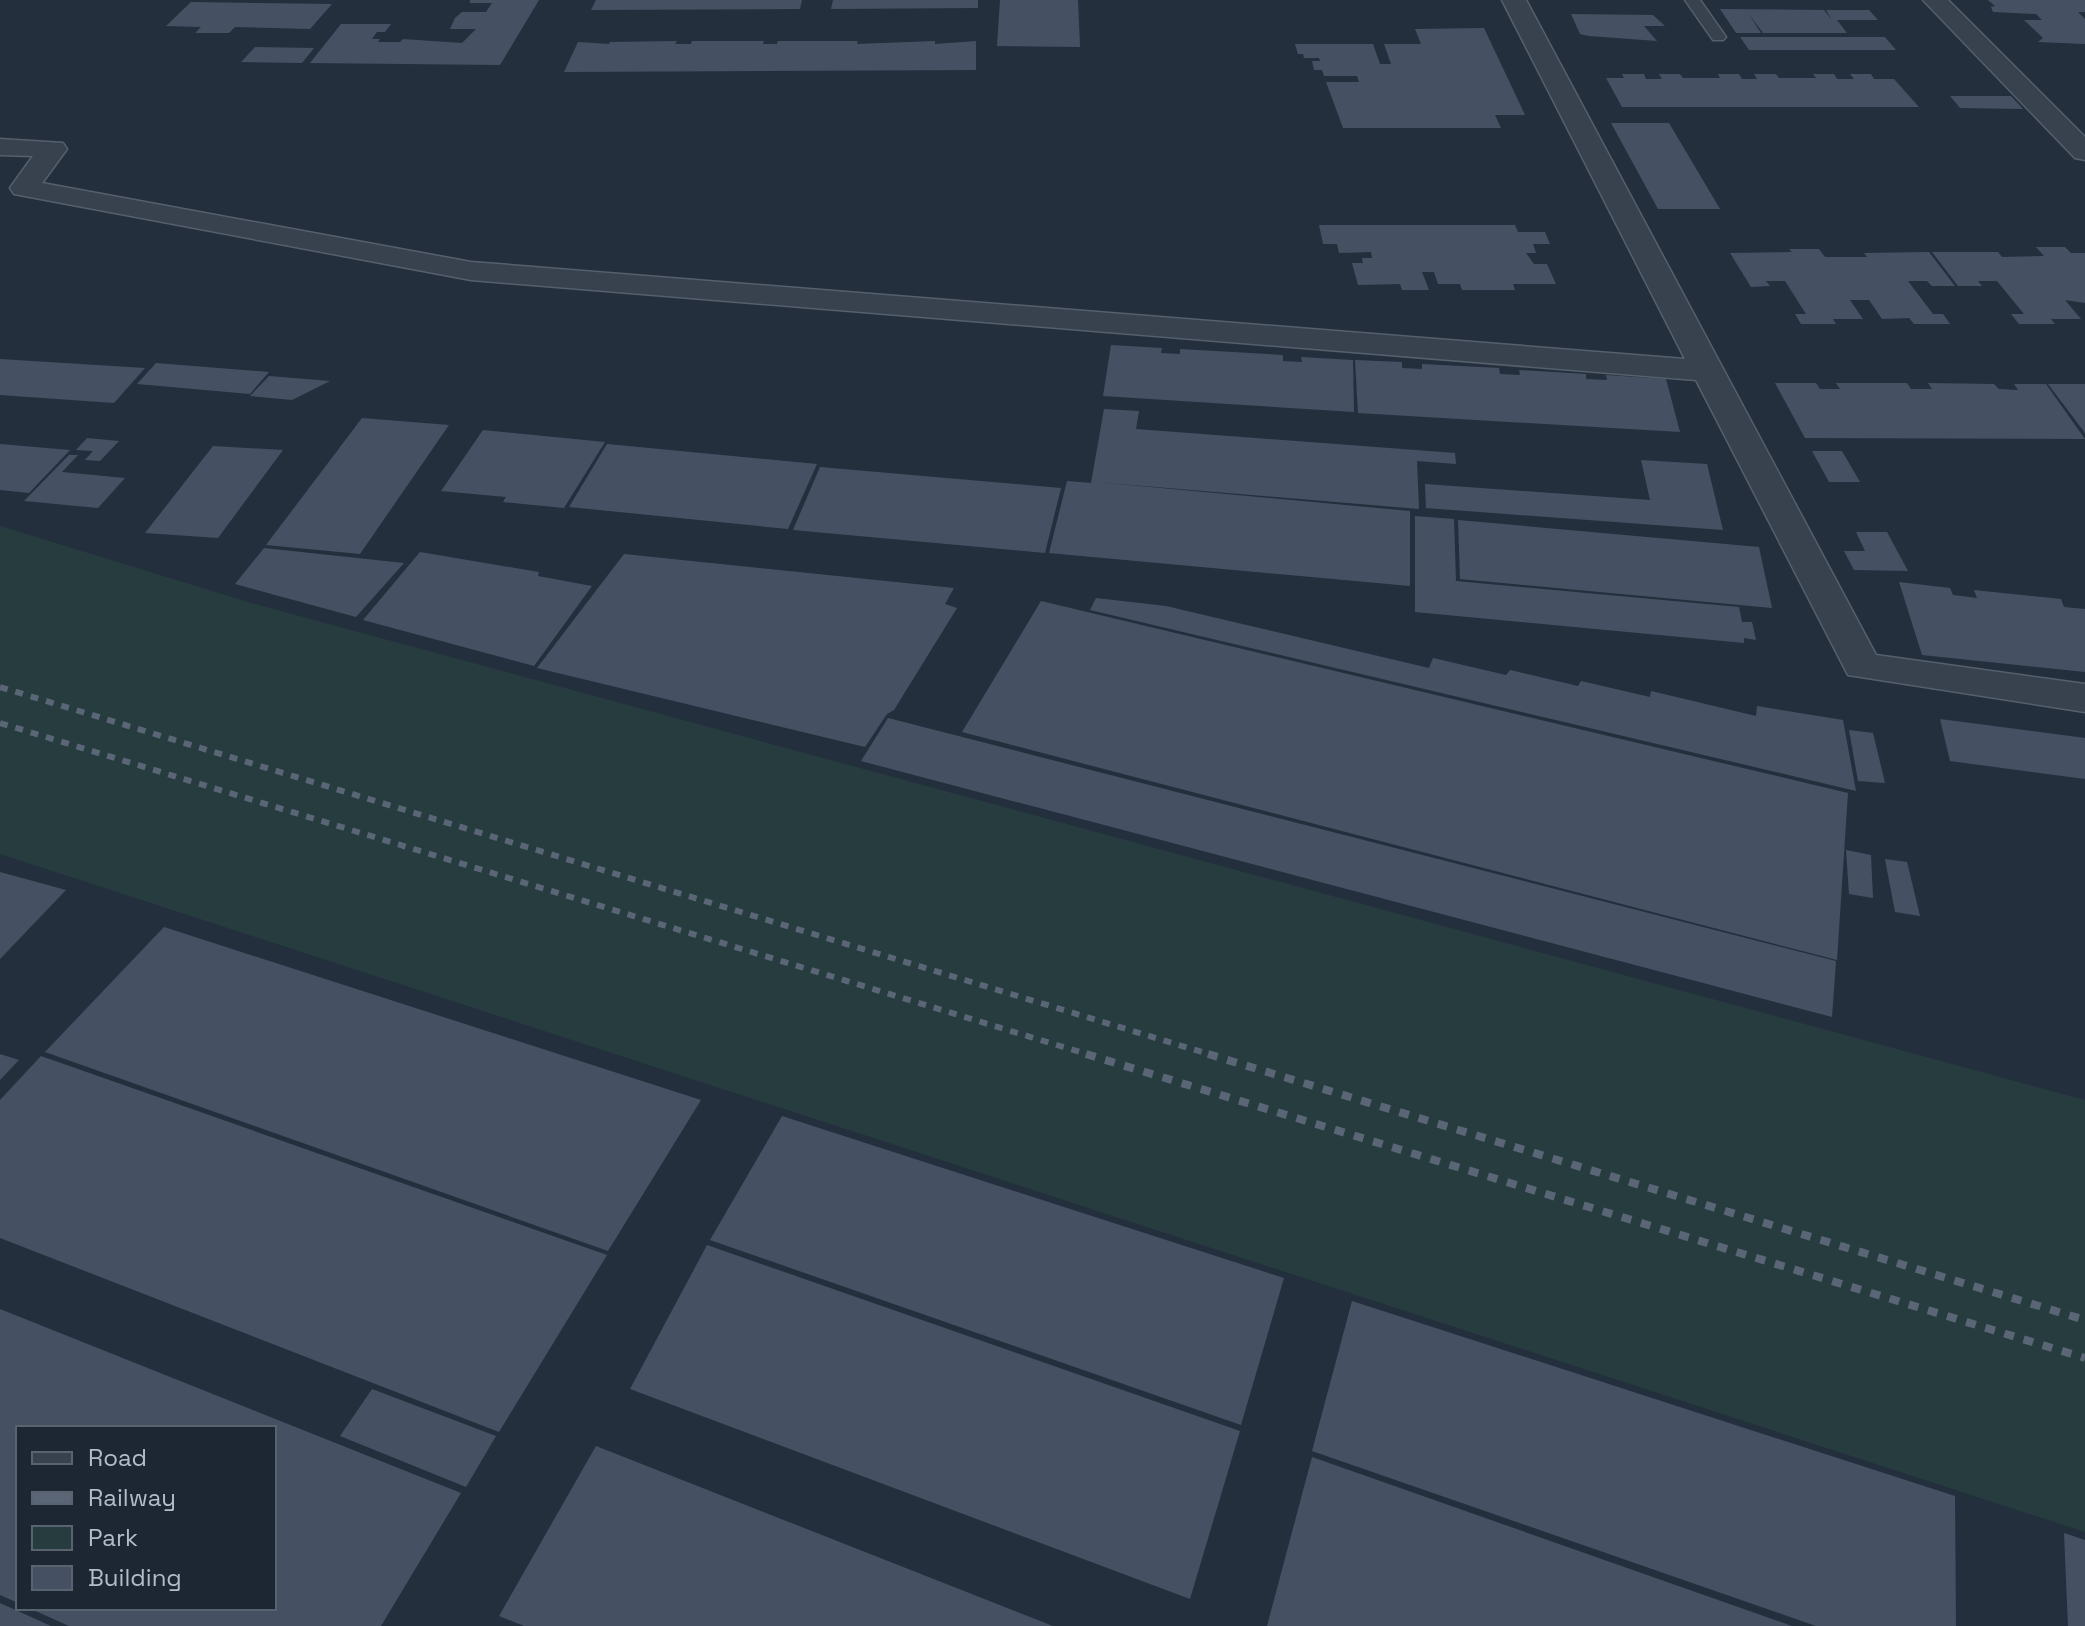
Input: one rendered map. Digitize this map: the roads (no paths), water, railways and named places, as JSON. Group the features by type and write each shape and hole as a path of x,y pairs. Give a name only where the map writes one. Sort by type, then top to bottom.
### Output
{"street":[{"path":"1514,0 1862,666 2085,698"},
{"path":"1935,0 2085,152"},
{"path":"0,147 53,149 24,188 471,271 1709,371"}],"lane":[{"path":"1692,0 1718,37"}],"railway":[{"path":"0,687 1215,1056"},
{"path":"0,723 1093,1056"},
{"path":"1086,1054 2085,1358"},
{"path":"1208,1054 2085,1320"}]}
